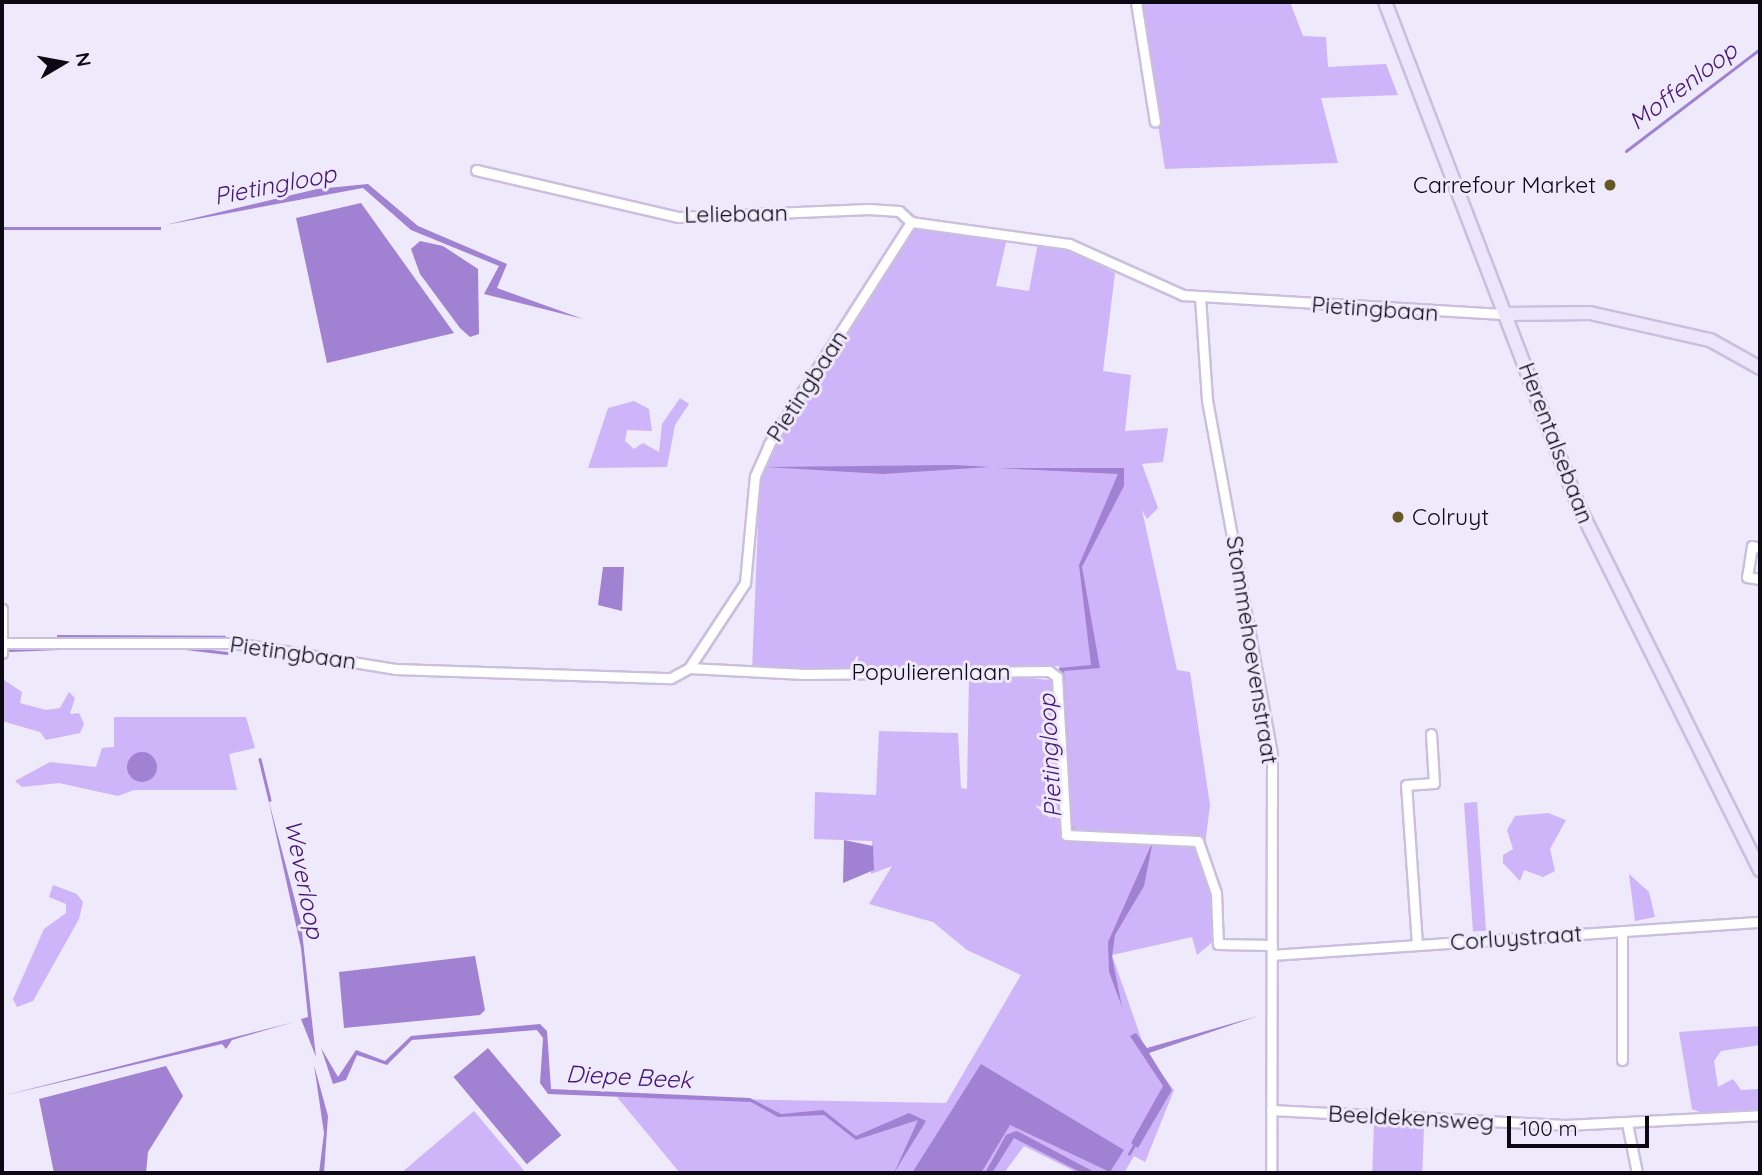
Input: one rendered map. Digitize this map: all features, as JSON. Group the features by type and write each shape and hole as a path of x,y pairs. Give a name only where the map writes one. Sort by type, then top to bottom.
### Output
{"main road":[{"name":"Herentalsebaan","path":"1385,2 1578,505 1760,870"},
{"path":"1506,314 1590,313 1710,340 1760,368"}],"street":[{"path":"1136,2 1155,122"},
{"name":"Leliebaan","path":"476,170 678,217 869,209 898,211 911,222"},
{"name":"Pietingbaan","path":"5,643 236,643 481,676 656,680 689,668 745,583 760,463 796,395 911,222 1069,244 1152,286 1200,297 1506,314"},
{"name":"Stommehoevenstraat","path":"1200,297 1207,400 1269,726 1271,1173"},
{"path":"1760,548 1752,546 1747,577 1760,579"},
{"path":"2,609 5,643 2,653"},
{"name":"Populierenlaan","path":"689,668 804,674 1049,671 1057,677 1066,835 1151,839 1184,837 1203,846 1216,893 1218,944 1272,950"},
{"path":"1417,944 1406,786 1434,783 1432,734"},
{"name":"Corluystraat","path":"1272,950 1417,944 1760,922"},
{"path":"1622,931 1622,1060"},
{"name":"Beeldekensweg","path":"1271,1110 1627,1123 1760,1115"},
{"path":"1627,1123 1637,1173"}],"shaded area":[{"path":"1139,2 1290,2 1303,36 1326,37 1328,67 1386,64 1398,95 1321,98 1338,163 1165,169"},
{"path":"368,184 418,226 507,264 497,288 583,319 484,294 499,266 411,230 363,188 165,225 317,189"},
{"path":"361,203 454,333 327,363 296,218"},
{"path":"924,226 1007,238 996,286 1029,291 1038,243 1068,250 1115,273 1103,371 1131,375 1125,431 1168,428 1163,462 1142,464 1158,508 1147,519 1142,510 1177,670 1190,672 1210,805 1205,845 1189,834 1069,832 1059,666 752,670 760,475 780,431 911,228"},
{"path":"2,227 161,227 161,230 2,230"},
{"path":"420,241 443,246 478,269 479,334 470,337 460,328 420,274 411,249"},
{"path":"680,398 689,404 675,425 667,467 588,468 608,408 634,401 649,409 652,431 627,430 625,441 634,449 643,443 659,452 662,424"},
{"path":"955,465 990,467 883,474 766,467"},
{"path":"995,468 1124,468 1124,486 1082,567 1100,668 1064,671 1072,821 1074,830 1152,836 1073,833 1070,829 1059,668 1091,665 1079,565 1118,474"},
{"path":"603,567 624,567 622,611 598,605"},
{"path":"969,674 1052,680 1062,830 1197,845 1214,901 1216,939 1197,955 1192,937 1112,955 1147,1055 1174,1090 1145,1162 1134,1156 1124,1173 1078,1173 1024,1146 1004,1173 680,1173 617,1097 946,1103 1021,975 967,950 933,922 869,904 892,866 871,874 872,841 814,839 815,792 876,795 879,731 958,733 961,788 967,789"},
{"path":"4,680 22,692 20,703 46,710 60,708 69,692 75,698 70,714 79,713 84,724 80,733 46,740 40,732 2,721"},
{"path":"114,717 246,717 255,748 229,754 237,790 134,790 118,796 59,783 22,787 15,781 50,762 96,767 102,748 114,747"},
{"path":"142,752 153,756 157,767 153,778 142,782 131,778 127,767 131,756"},
{"path":"268,798 301,923 316,1057 301,1019 308,1017 301,948"},
{"path":"1477,802 1486,931 1473,932 1464,803"},
{"path":"1548,813 1566,820 1550,849 1555,871 1543,877 1524,870 1520,881 1503,863 1503,855 1513,849 1507,830 1515,816"},
{"path":"844,840 873,846 874,870 843,883"},
{"path":"1153,841 1144,886 1115,935 1112,957 1122,1007 1109,972 1108,942"},
{"path":"1629,874 1649,892 1655,917 1635,921"},
{"path":"53,885 77,894 83,902 79,919 33,1001 17,1007 13,999 44,929 66,913 66,904 49,897"},
{"path":"475,956 485,1010 480,1015 344,1028 339,972"},
{"path":"1258,1016 1149,1053 1172,1090 1138,1148 1131,1143 1163,1086 1130,1036 1136,1033 1147,1048"},
{"path":"294,1022 232,1040 226,1049 222,1044 2,1096"},
{"path":"540,1024 547,1031 551,1089 750,1098 781,1114 823,1110 856,1136 909,1113 926,1121 894,1173 918,1120 856,1140 824,1115 778,1117 751,1102 548,1094 540,1083 543,1038 537,1030 412,1040 387,1065 357,1055 346,1080 333,1084 321,1048 338,1077 356,1050 385,1061 411,1036"},
{"path":"1760,1026 1760,1045 1721,1051 1714,1061 1718,1087 1733,1079 1741,1090 1760,1089 1760,1109 1732,1112 1722,1121 1692,1109 1679,1032"},
{"path":"488,1048 561,1135 527,1164 454,1077"},
{"path":"981,1064 1124,1150 1110,1172 1010,1125 981,1173 912,1173"},
{"path":"314,1065 328,1116 324,1173 319,1173 324,1133"},
{"path":"166,1066 183,1096 148,1152 146,1173 54,1173 39,1099"},
{"path":"474,1111 526,1173 401,1173"},
{"path":"1374,1124 1424,1126 1422,1173 1372,1173"},
{"path":"1016,1131 1096,1173 1082,1173 1014,1138 992,1173 985,1173 1006,1135"}],"waterway":[{"name":"Moffenloop","path":"1626,151 1760,49"},
{"path":"58,636 224,637"},
{"name":"Weverloop","path":"10,650 83,647"},
{"name":"Weverloop","path":"177,647 227,653"},
{"name":"Weverloop","path":"260,759 270,800"},
{"name":"Pietingloop","path":"1129,1154 1136,1142"}],"place":[{"name":"Carrefour Market","path":"1610,185"},
{"name":"Colruyt","path":"1398,517"}],"water label":[{"name":"Diepe Beek","path":"629,1077"}]}
